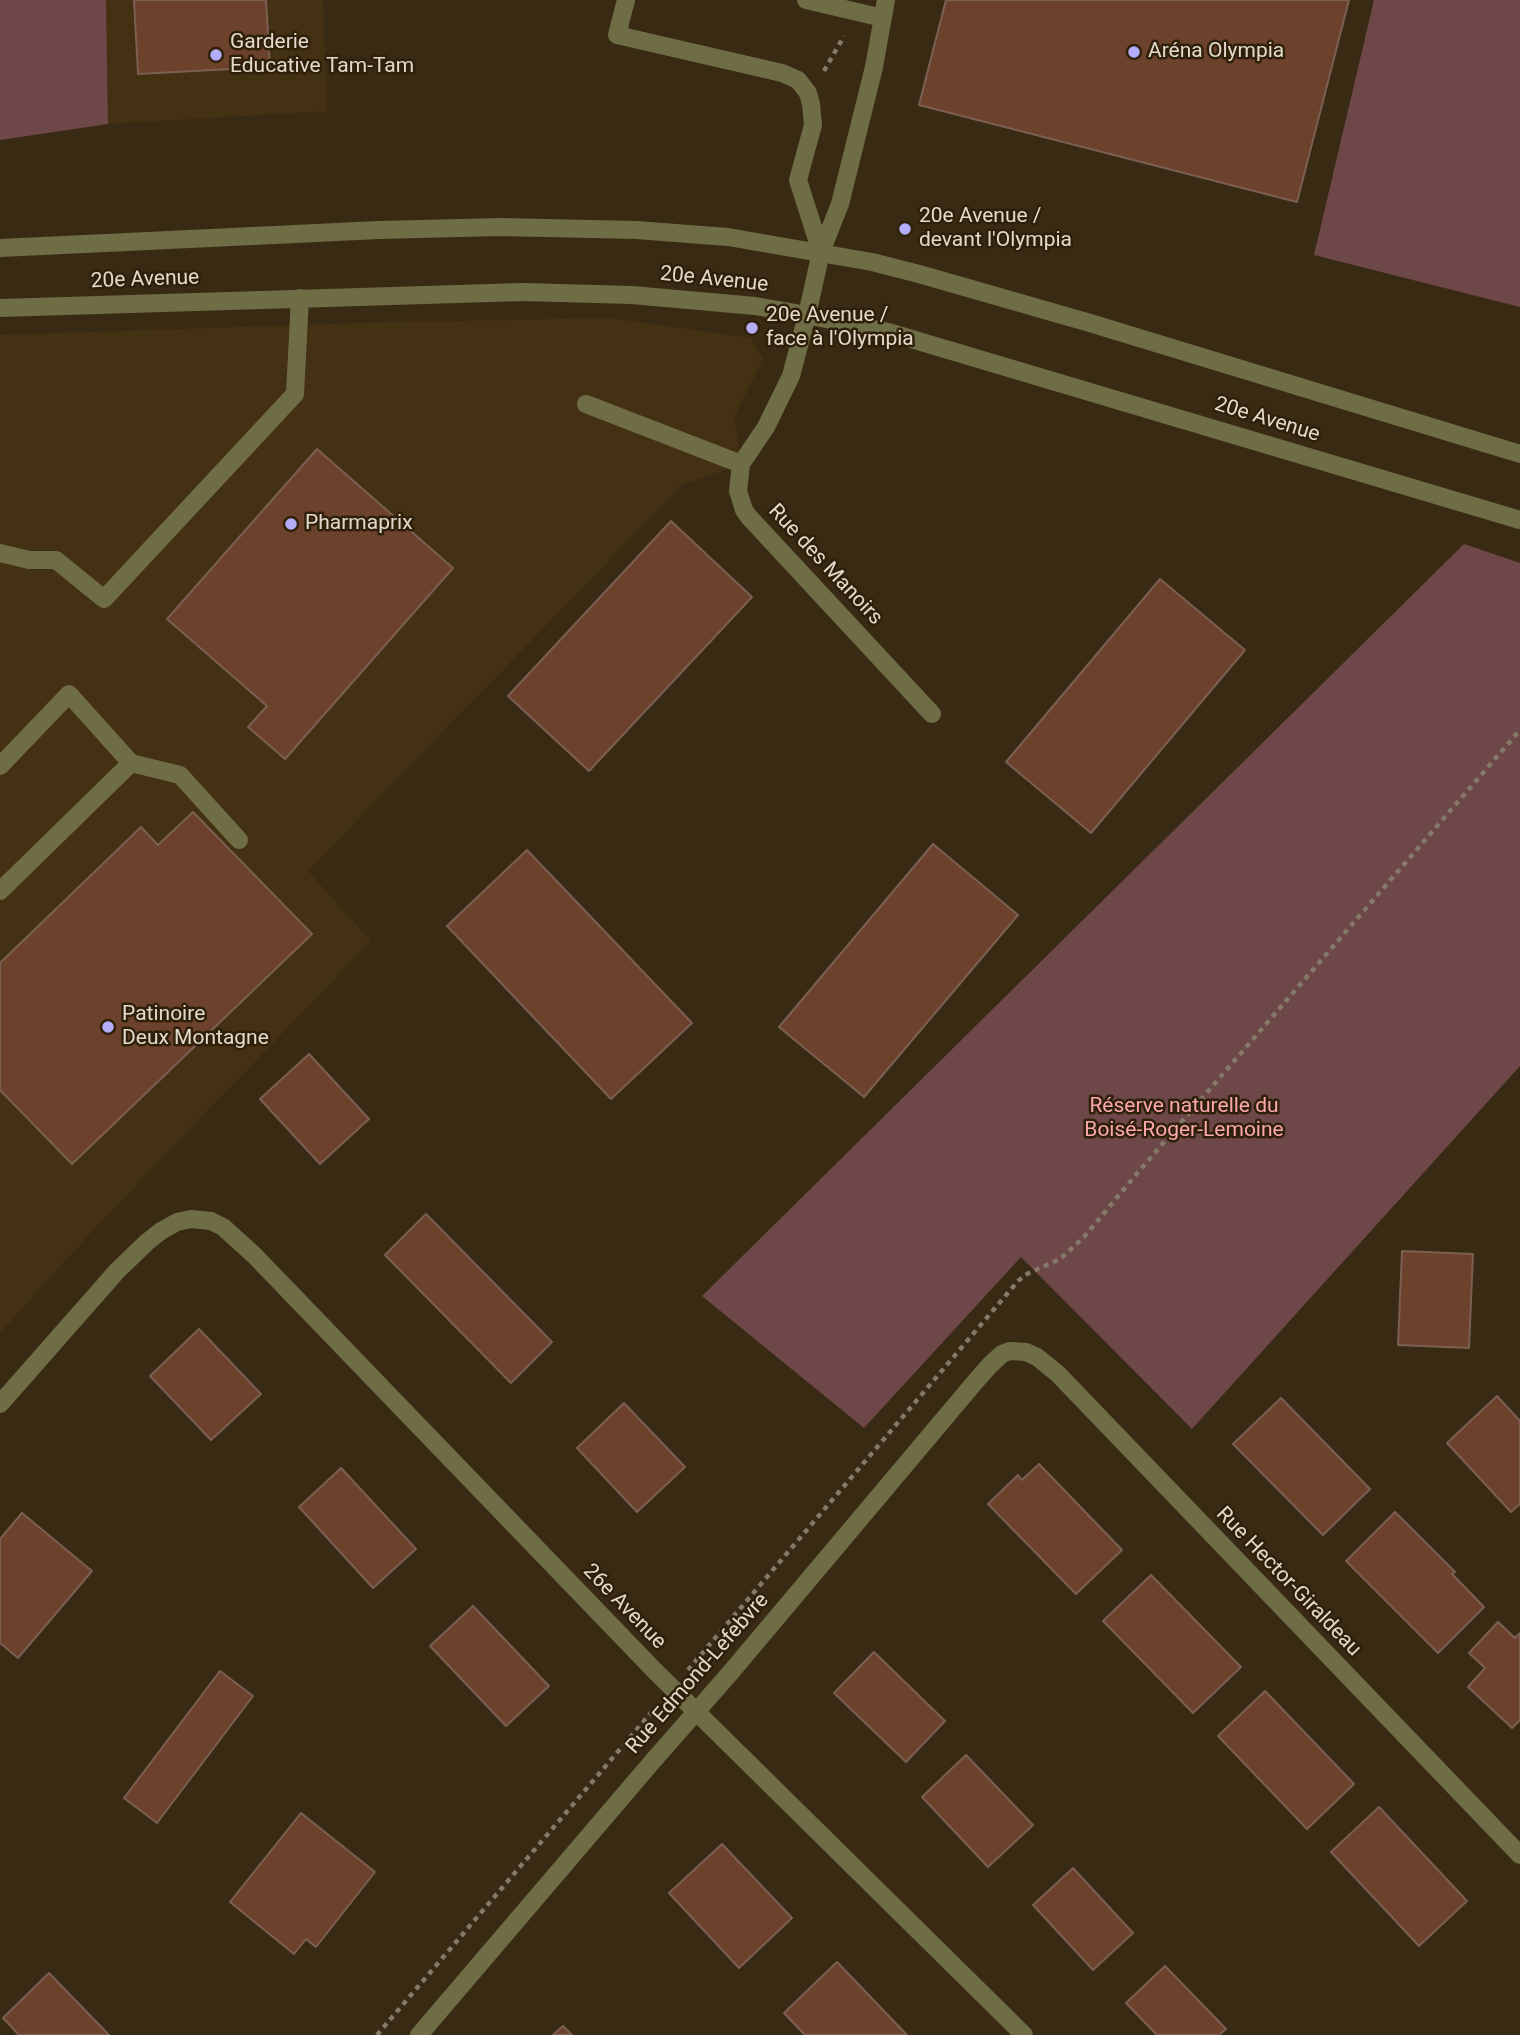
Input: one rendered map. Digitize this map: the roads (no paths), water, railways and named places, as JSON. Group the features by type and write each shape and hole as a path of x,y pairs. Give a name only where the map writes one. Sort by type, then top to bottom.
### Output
{"street":[{"path":"626,0 617,35 782,73 798,80 808,93 813,125 799,180 821,252"},
{"path":"806,0 883,18"},
{"path":"586,404 741,464 766,427 791,376 821,252 840,204 874,67 886,0"},
{"name":"20e Avenue","path":"0,248 500,227 636,230 728,237 821,252 907,271 1090,323 1520,454"},
{"name":"20e Avenue","path":"0,308 462,293 578,293 708,301 807,314 901,335 1520,520"},
{"path":"0,553 29,560 56,560 104,598 295,394 300,298"},
{"name":"Rue des Manoirs","path":"741,464 738,491 749,517 933,714"},
{"path":"0,766 69,694 131,763 180,775 239,840"},
{"path":"0,891 131,763"},
{"name":"26e Avenue","path":"0,1404 134,1254 161,1231 191,1219 211,1221 223,1227 655,1671 1022,2034"},
{"name":"Rue Edmond-Lefebvre","path":"419,2035 990,1365 1002,1354 1017,1350"},
{"name":"Rue Hector-Giraldeau","path":"1017,1350 1037,1357 1058,1374 1520,1856"}],"place":[{"name":"Aréna Olympia","path":"1134,52"},
{"name":"Garderie Educative Tam-Tam","path":"216,55"},
{"name":"20e Avenue / devant l'Olympia","path":"905,229"},
{"name":"20e Avenue / face à l'Olympia","path":"752,328"},
{"name":"Pharmaprix","path":"291,524"},
{"name":"Patinoire Deux Montagne","path":"108,1027"}],"park label":[{"name":"Réserve naturelle du Boisé-Roger-Lemoine","path":"1184,1119"}]}
